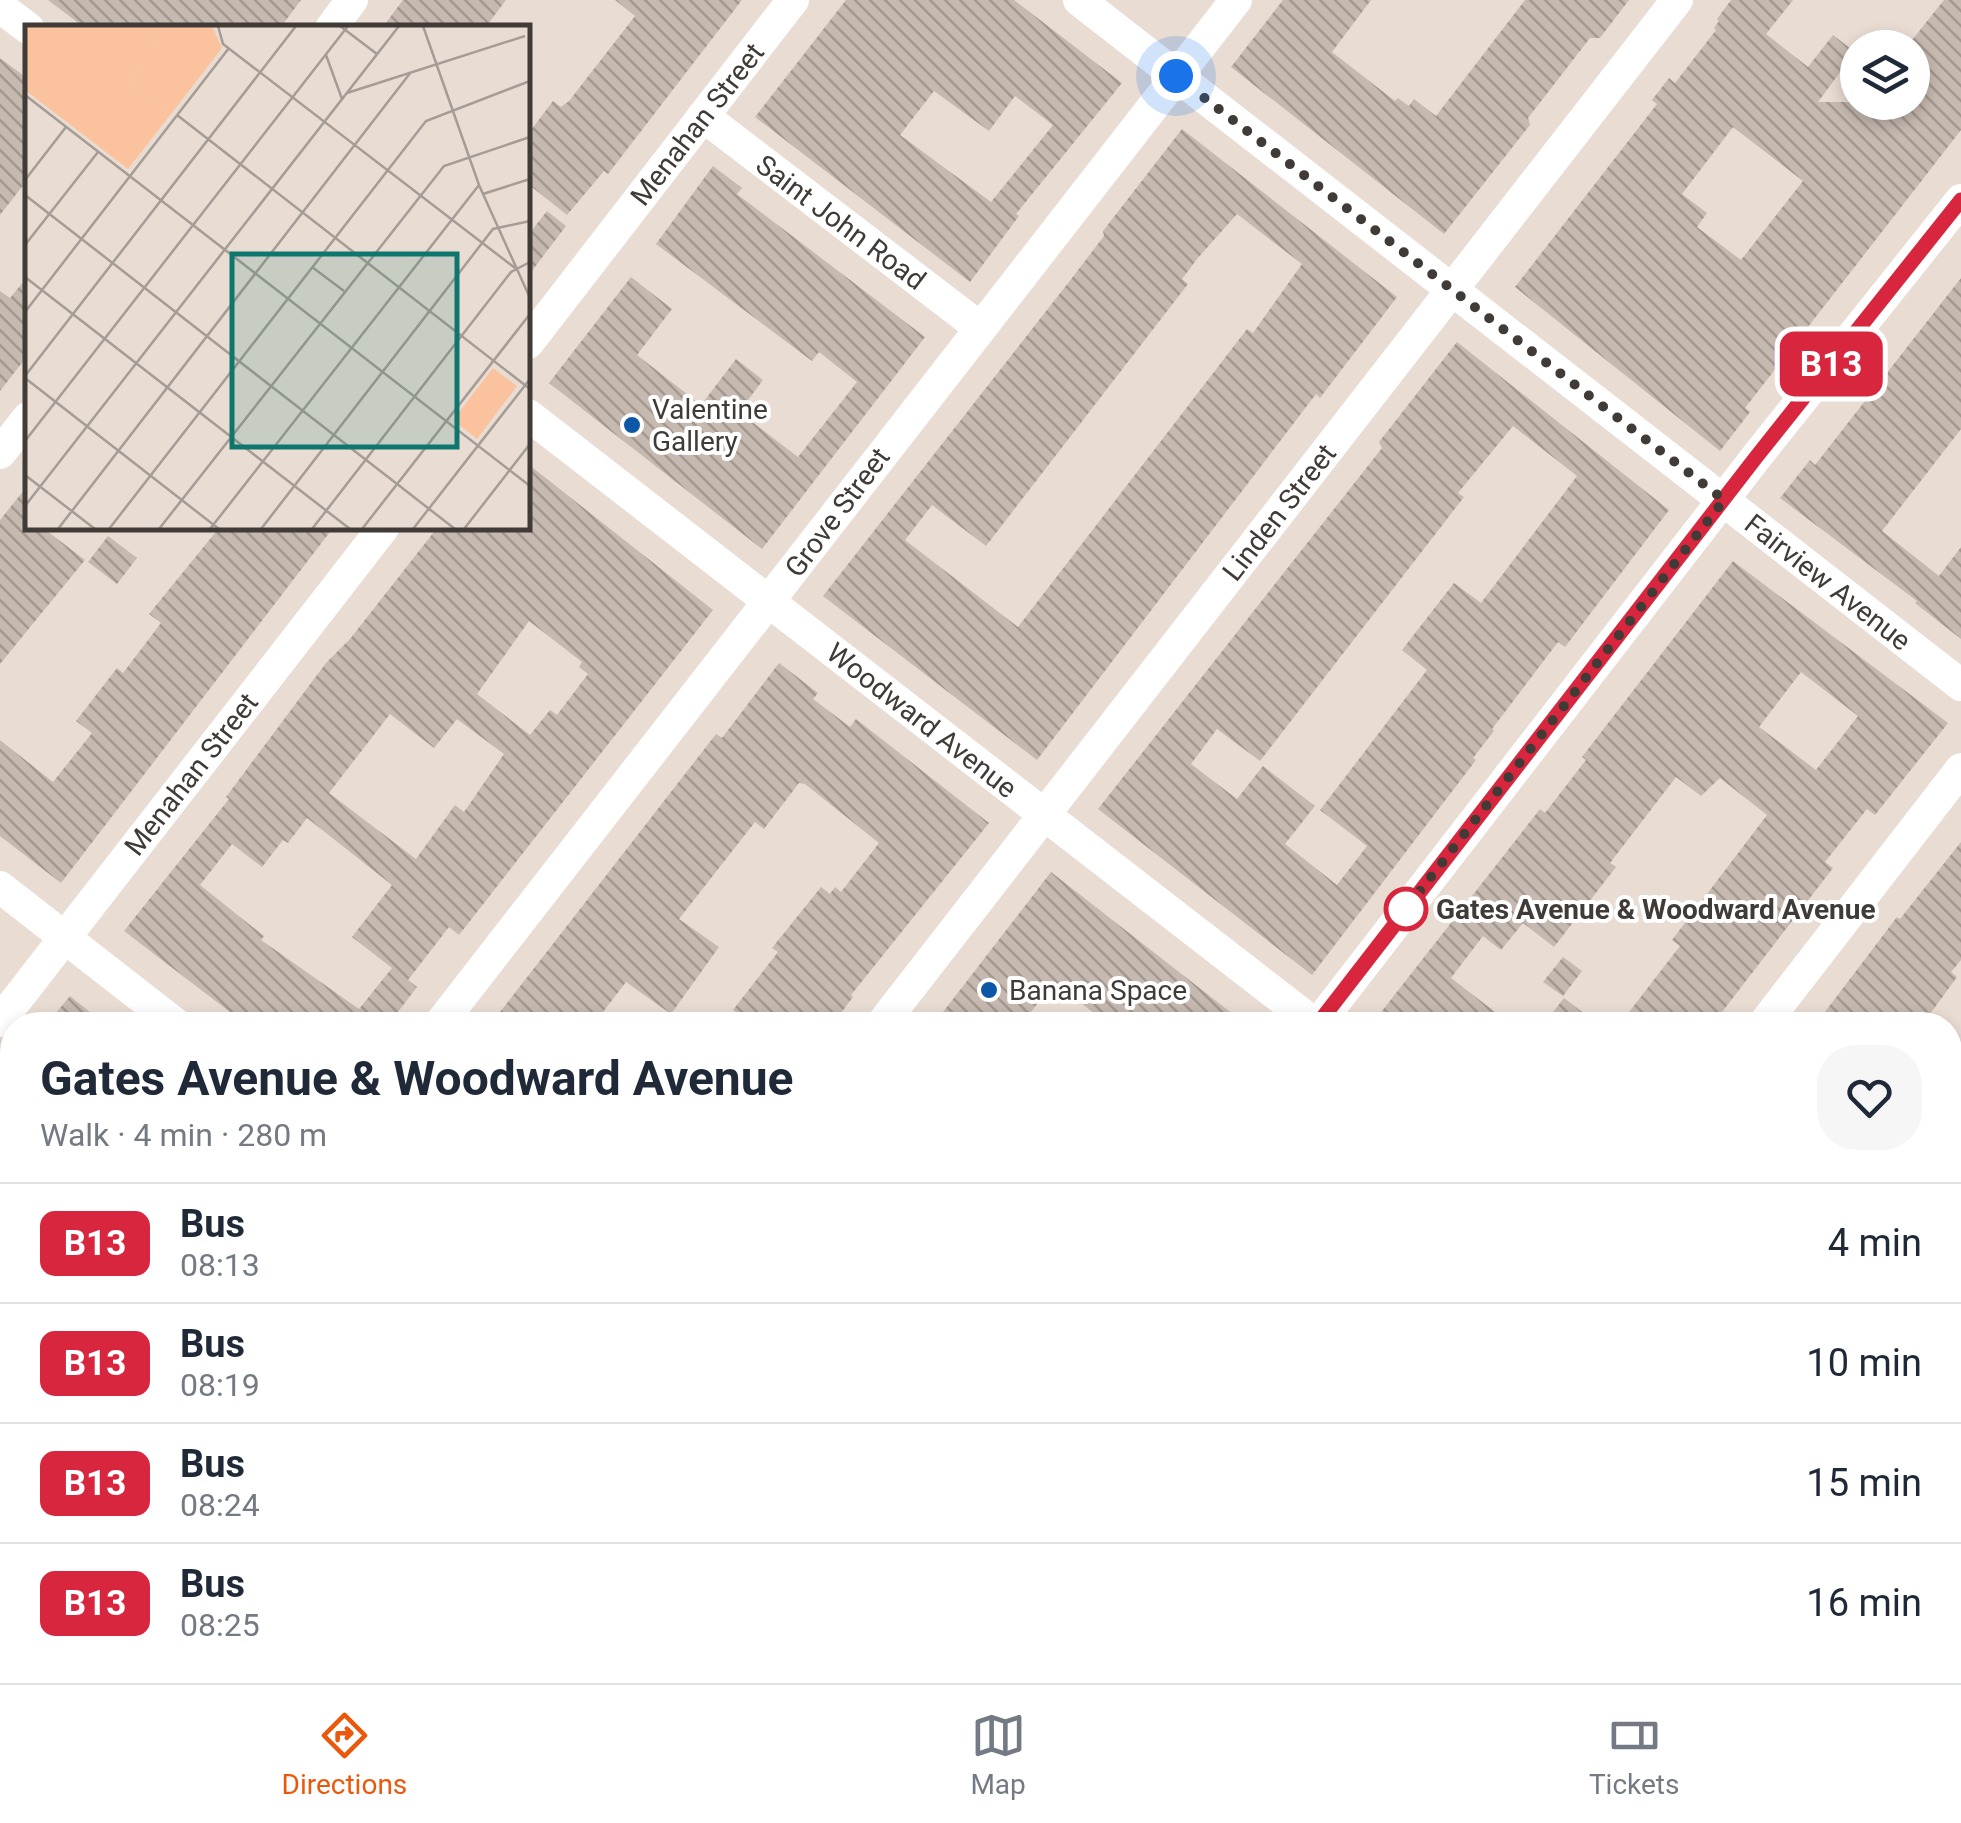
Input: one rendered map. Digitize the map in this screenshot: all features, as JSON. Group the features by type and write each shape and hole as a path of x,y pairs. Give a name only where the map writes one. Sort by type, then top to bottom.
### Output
{"street":[{"path":"333,25 352,0"},
{"name":"Menahan Street","path":"530,340 793,0"},
{"name":"Fairview Avenue","path":"1080,0 1961,685"},
{"name":"Grove Street","path":"448,1012 1236,0"},
{"name":"Linden Street","path":"891,1012 1677,0"},
{"path":"0,7 25,26"},
{"name":"Saint John Road","path":"703,116 979,327"},
{"path":"1326,1012 1961,200"},
{"name":"Woodward Avenue","path":"530,417 1299,1012"},
{"path":"0,453 25,422"},
{"name":"Menahan Street","path":"7,1012 381,530"},
{"path":"1773,1012 1961,769"},
{"path":"0,888 160,1012"}],"building":[{"path":"48,0 301,0 282,25 81,25"},
{"path":"403,0 506,0 487,25 384,25"},
{"path":"615,0 742,0 608,174 604,171 567,215 530,186 530,131 553,101 561,107 569,101 635,16"},
{"path":"846,0 1014,0 1122,83 1016,214 1019,216 970,282 755,117","holes":["934,91 989,131 1015,96 1053,125 991,202 900,135"]},
{"path":"1283,0 1371,0 1332,52 1395,101 1398,98 1409,106 1414,99 1436,116 1525,0 1629,0 1600,38 1590,38 1528,118 1530,125 1444,234 1231,67"},
{"path":"1731,0 1793,0 1766,34 1808,67 1833,35 1840,40 1840,72 1818,102 1840,102 1840,120 1930,120 1930,30 1920,30 1944,0 1961,0 1961,130 1745,408 1750,412 1720,451 1515,287 1657,104 1652,100 1669,78 1675,83","holes":["1733,127 1803,181 1741,260 1697,227 1707,213 1682,194"]},
{"path":"0,58 25,77 25,183 0,215"},
{"path":"1182,129 1397,297 1320,398 1316,394 1037,760 823,596 1072,278 1104,236 1103,231","holes":["1237,214 1302,264 1253,333 1247,329 1018,627 905,540 932,505 986,546 1188,284 1182,279 1197,259"]},
{"path":"713,166 742,188 737,194 925,337 762,549 549,383 631,277 672,309 637,355 701,405 736,359 763,380 739,412 798,457 857,382 819,352 812,361 656,244"},
{"path":"547,211 566,226 530,273 530,232"},
{"path":"1961,278 1961,429 1882,531 1939,576 1961,547 1961,639 1780,498 1810,460 1815,465"},
{"path":"25,280 25,359 0,391 0,291 10,298"},
{"path":"1457,342 1669,510 1565,647 1558,642 1492,729 1473,758 1476,760 1312,975 1098,809 1382,448 1379,442","holes":["1513,426 1577,476 1481,603 1454,583 1402,650 1427,670 1320,810 1367,846 1337,885 1285,844 1315,806 1263,766 1237,799 1191,764 1217,729 1260,761 1464,497 1458,493"]},
{"path":"530,466 713,610 459,935 449,927 408,980 396,971 417,987 398,1012 230,1012 124,931 229,799 226,797 326,663 350,639 435,530 530,530","holes":["529,621 582,662 579,667 588,674 557,715 550,710 530,735 477,694","390,714 434,748 457,719 504,754 464,812 455,805 416,859 329,793","307,818 392,885 352,937 392,968 359,1009 261,940 264,936 200,885 232,844 262,867"]},
{"path":"25,489 25,530 46,530 85,560 0,664 0,520"},
{"path":"217,530 331,530 61,883 0,836 0,740 53,782 92,733 76,721 117,668 123,673 161,623 149,614"},
{"path":"108,536 137,558 117,584 88,562"},
{"path":"1733,561 1948,723 1875,815 1867,809 1825,862 1833,868 1722,1012 1629,1012 1680,946 1672,940 1767,815 1720,778 1701,796 1676,777 1610,863 1616,867 1554,947 1523,923 1501,950 1483,936 1451,978 1495,1012 1381,1012 1540,809 1545,813 1586,760 1582,757","holes":["1801,672 1858,716 1816,770 1759,727"]},
{"path":"779,663 818,693 813,699 850,727 856,719 989,823 851,995 842,1012 733,1010 778,952 772,948 821,887 830,894 835,887 841,892 879,843 799,783 764,829 755,822 679,919 719,947 672,1012 626,982 603,1012 500,1012 716,734 722,738"},
{"path":"1961,842 1961,960 1951,972 1957,977 1931,1012 1825,1012 1897,917 1900,919"},
{"path":"1051,872 1230,1012 1092,1012 1054,982 1031,1012 943,1012"},
{"path":"1563,957 1582,971 1563,996 1543,982"},
{"path":"70,996 90,1012 57,1012"},
{"path":"1564,998 1582,1012 1553,1012"}],"bus line":[{"name":"B13","path":"1327,1012 1757,456 1961,200"}],"place":[{"name":"Valentine Gallery","path":"632,425"},
{"name":"Gates Avenue & Woodward Avenue","path":"1406,909"},
{"name":"Banana Space","path":"989,990"}],"route":[{"path":"1176,76 1724,500 1406,909"}]}
